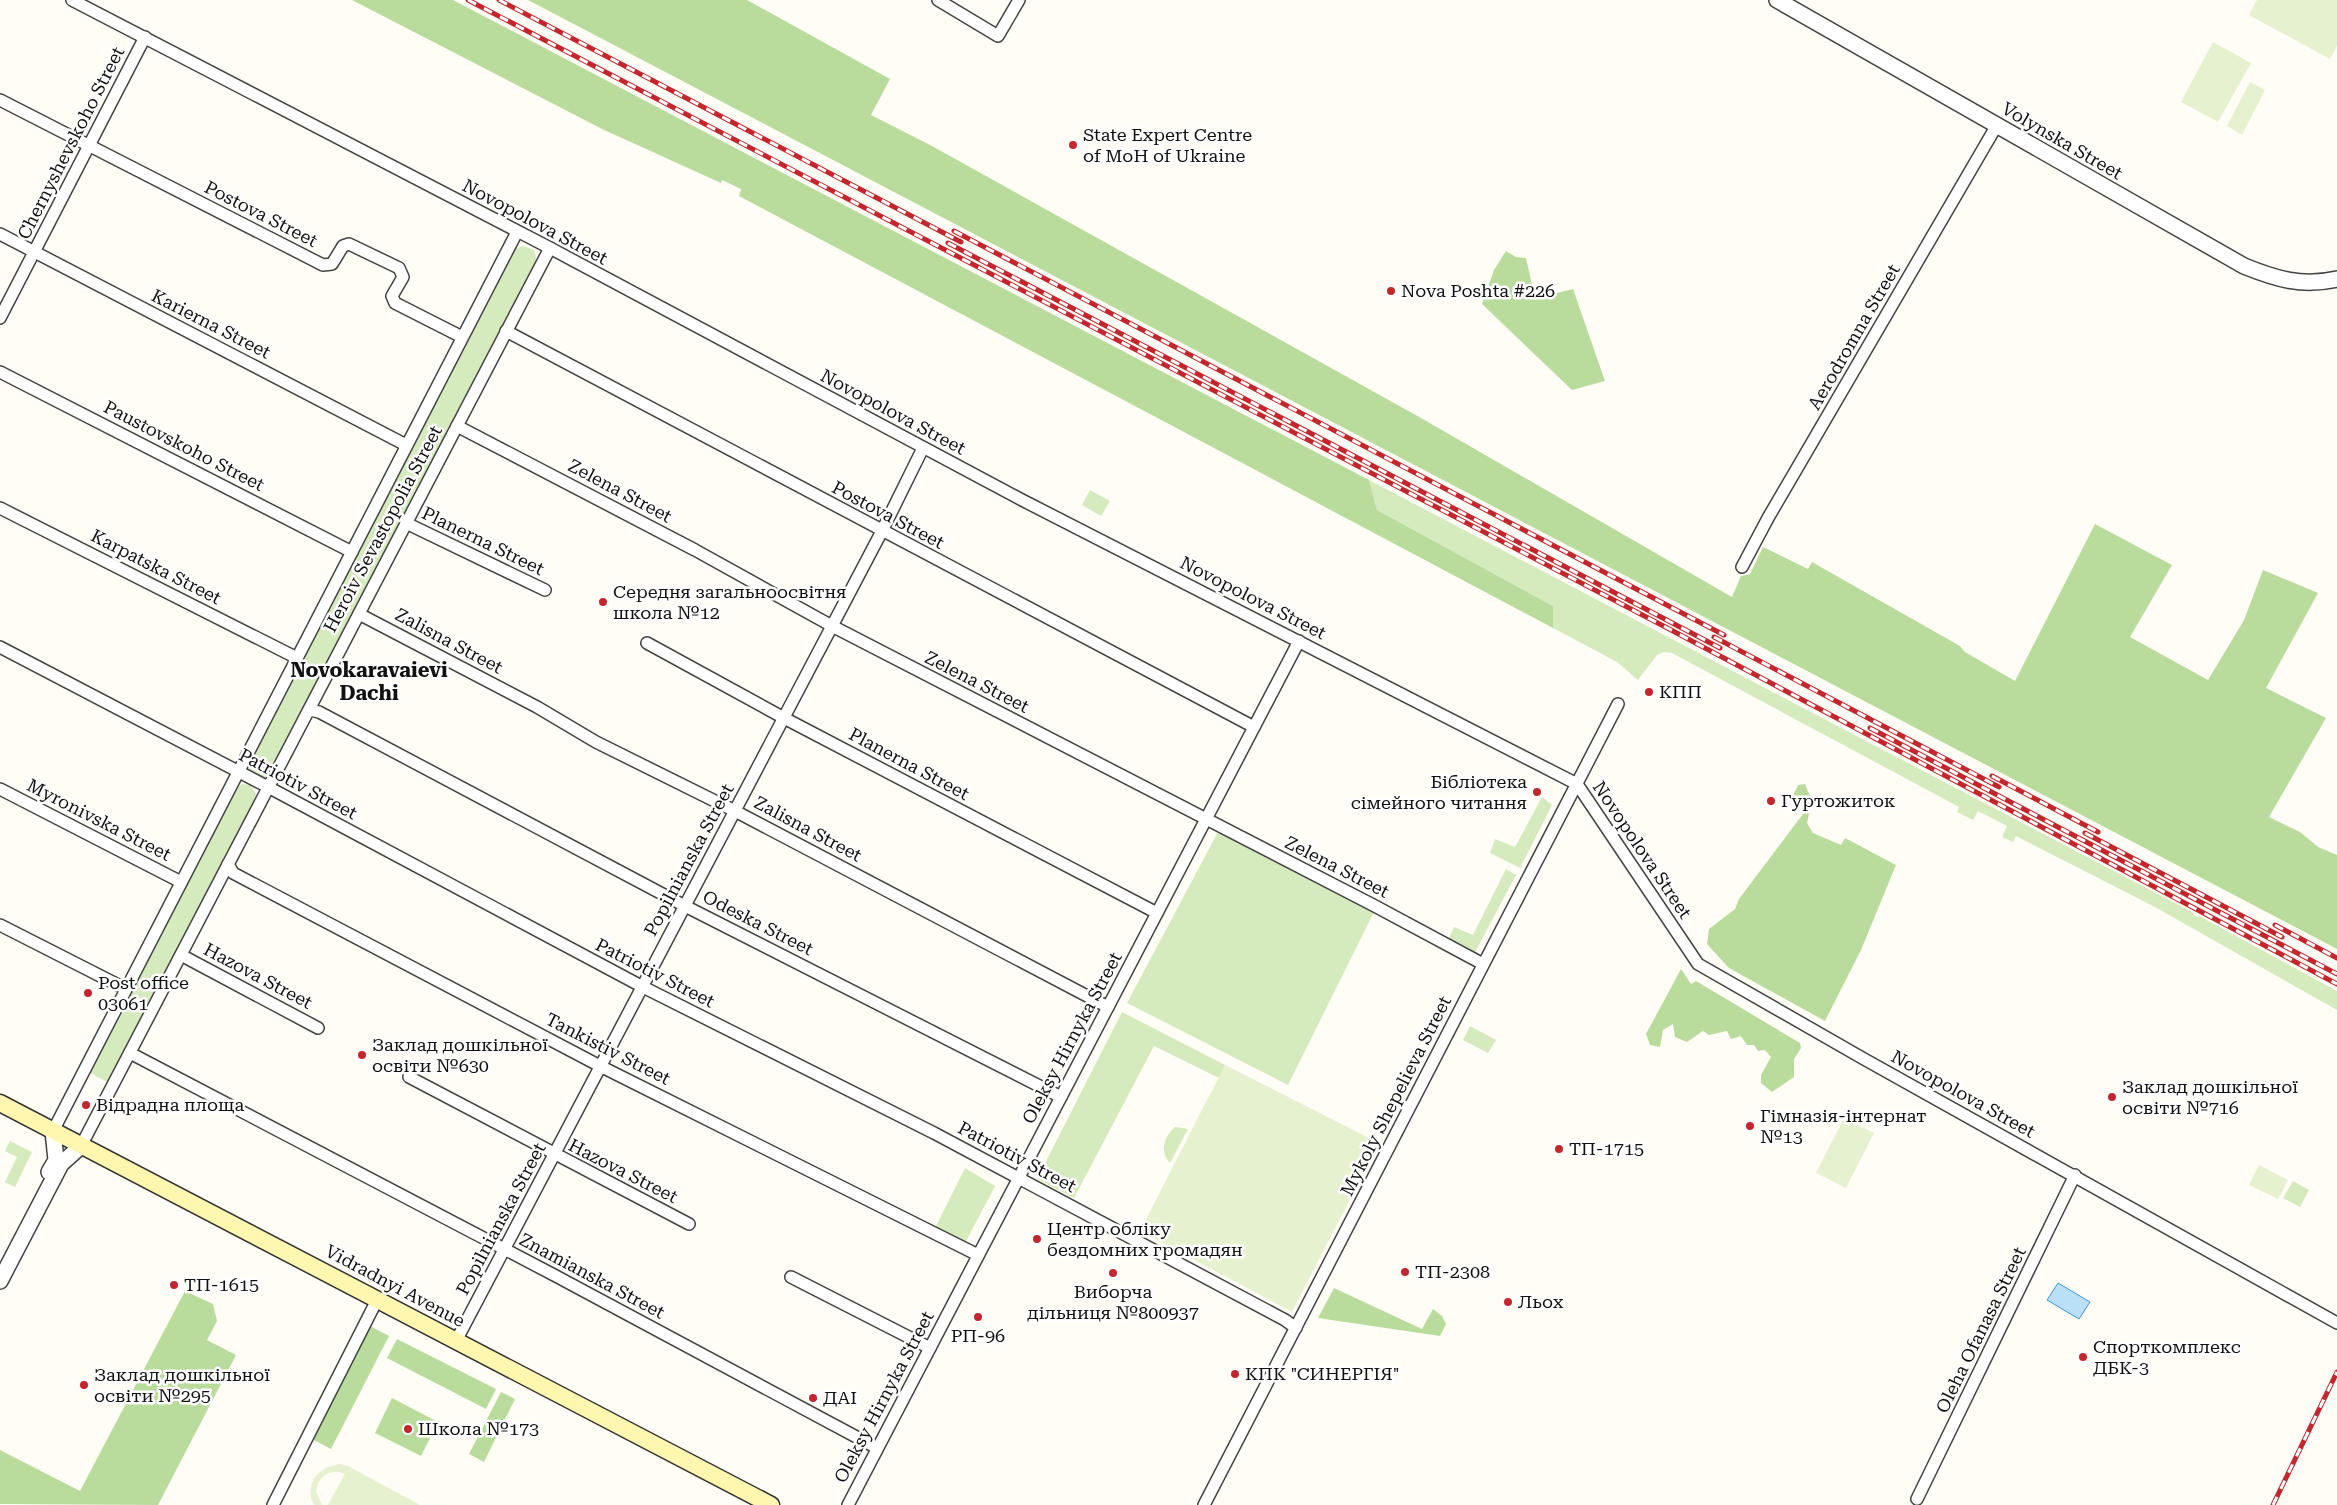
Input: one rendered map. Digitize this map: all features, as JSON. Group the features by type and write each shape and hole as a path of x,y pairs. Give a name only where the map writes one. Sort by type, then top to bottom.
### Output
{"main road":[{"name":"Vidradnyi Avenue","path":"0,1103 771,1505"}],"street":[{"name":"Novopolova Street","path":"72,0 550,248 923,448 1577,784 1698,964 1864,1059 2337,1323"},
{"path":"938,0 998,36 1019,0"},
{"name":"Volynska Street","path":"1778,0 2244,266 2274,278 2300,282 2324,282 2337,279"},
{"name":"Chernyshevskoho Street","path":"0,318 145,37"},
{"name":"Postova Street","path":"0,100 89,147 323,264 332,264 343,246 349,244 399,268 402,277 392,296 395,303 462,337"},
{"name":"Aerodromna Street","path":"1742,567 1773,510 1997,126"},
{"name":"Heroiv Sevastopolia Street","path":"53,1130 516,232"},
{"name":"Karierna Street","path":"0,234 406,446"},
{"name":"Heroiv Sevastopolia Street","path":"82,1146 550,248"},
{"name":"Postova Street","path":"506,331 882,532 1254,727"},
{"name":"Paustovskoho Street","path":"0,372 352,552"},
{"name":"Zelena Street","path":"457,426 695,550 832,626 1483,964"},
{"name":"Popilnianska Street","path":"456,1341 882,532 923,448"},
{"name":"Karpatska Street","path":"0,508 297,658"},
{"name":"Planerna Street","path":"406,523 545,590"},
{"name":"Zalisna Street","path":"359,614 537,707 596,742 735,811 1108,1007"},
{"name":"Oleksy Hirnyka Street","path":"848,1505 1299,641"},
{"name":"Planerna Street","path":"647,643 784,718 1157,913"},
{"name":"Patriotiv Street","path":"0,647 268,787 642,988 1019,1177 1285,1320 1296,1328"},
{"name":"Mykoly Shepelieva Street","path":"1204,1505 1618,704"},
{"name":"Odeska Street","path":"309,710 319,712 685,906 1061,1097"},
{"name":"Myronivska Street","path":"0,789 181,882"},
{"name":"Tankistiv Street","path":"228,864 233,873 600,1066 978,1256"},
{"path":"0,925 126,989"},
{"name":"Hazova Street","path":"181,954 318,1028"},
{"name":"Znamianska Street","path":"130,1053 878,1448"},
{"name":"Hazova Street","path":"409,1077 689,1224"},
{"path":"0,1270 56,1160 53,1130"},
{"path":"0,1281 61,1164 82,1146"},
{"name":"Oleha Ofanasa Street","path":"1917,1499 2075,1176"},
{"path":"791,1277 930,1348"},
{"path":"273,1505 377,1300"}],"green space":[{"path":"352,0 453,0 1369,480 1377,510 1553,606 1553,628 739,196 741,189 722,180 721,183 602,129"},
{"path":"528,0 747,0 890,79 871,115 932,146 1421,418 1732,597 1741,576 1750,574 1763,547 1808,569 1812,562 1960,646 1965,652 2015,681 2095,524 2172,565 2130,637 2208,680 2244,620 2263,570 2318,593 2266,688 2326,718 2269,817 2300,832 2318,847 2337,855 2337,949"},
{"path":"2257,0 2337,0 2337,46 2330,59 2249,15"},
{"path":"2213,42 2251,63 2218,122 2181,102"},
{"path":"2250,82 2265,90 2242,135 2227,126"},
{"path":"523,246 534,250 537,261 271,774 263,778 251,774 247,766 329,599 515,249"},
{"path":"1506,251 1516,257 1526,258 1535,298 1573,289 1605,381 1572,390 1482,304 1494,270"},
{"path":"1369,480 2194,913 2193,915 2199,916 2337,991 2337,1010 2153,906 2016,836 2013,842 2002,837 2007,826 1978,811 1973,820 1957,812 1959,807 1672,653 1663,652 1657,655 1638,680 1617,662 1553,628 1553,606 1377,510"},
{"path":"1090,490 1110,501 1101,516 1082,505"},
{"path":"242,784 250,785 258,796 111,1084 90,1073 234,789"},
{"path":"1805,784 1812,801 1807,823 1813,833 1841,845 1845,838 1896,865 1861,950 1825,1021 1729,968 1707,944 1709,929 1735,909 1739,899 1803,814 1805,803 1793,796 1798,785"},
{"path":"1542,797 1552,805 1520,868 1490,853 1495,839 1515,847"},
{"path":"1219,830 1375,910 1288,1085 1127,1003"},
{"path":"1506,869 1516,875 1474,954 1448,940 1454,927 1473,935"},
{"path":"1681,969 1691,984 1696,981 1800,1043 1801,1048 1794,1059 1794,1077 1772,1092 1761,1083 1761,1075 1771,1057 1765,1050 1758,1051 1754,1045 1747,1045 1741,1036 1731,1039 1727,1031 1709,1035 1703,1031 1687,1042 1675,1037 1673,1024 1663,1030 1660,1047 1650,1045 1646,1034"},
{"path":"1122,1012 1225,1065 1219,1078 1154,1046 1074,1198 1037,1179"},
{"path":"1470,1026 1496,1040 1488,1053 1463,1040"},
{"path":"1225,1065 1379,1143 1292,1312 1140,1231"},
{"path":"1844,1118 1874,1133 1846,1188 1816,1173"},
{"path":"1175,1127 1188,1129 1170,1163 1165,1154 1164,1144 1168,1135"},
{"path":"10,1141 32,1152 15,1187 5,1182 17,1157 5,1151"},
{"path":"2259,1165 2288,1180 2278,1199 2249,1185"},
{"path":"965,1168 995,1186 964,1245 934,1230"},
{"path":"2293,1181 2309,1190 2300,1207 2283,1198"},
{"path":"1334,1288 1422,1329 1433,1309 1442,1316 1446,1324 1440,1336 1318,1318"},
{"path":"185,1291 213,1304 217,1321 207,1340 236,1355 158,1505 0,1504 0,1450 80,1491"},
{"path":"368,1325 389,1336 331,1449 310,1438"},
{"path":"397,1339 496,1389 486,1409 387,1358"},
{"path":"501,1392 515,1399 484,1462 469,1454"},
{"path":"392,1398 438,1422 421,1456 375,1433"},
{"path":"340,1464 348,1466 420,1505 328,1505 345,1474 334,1472 322,1477 319,1481 316,1491 322,1505 314,1505 310,1490 315,1477 326,1468"}],"water":[{"path":"2058,1283 2090,1302 2079,1319 2047,1300"}],"railway":[{"path":"468,0 1673,631 2337,984"},
{"path":"499,0 961,242"},
{"path":"954,231 1724,635"},
{"path":"948,243 1720,648"},
{"path":"1714,637 1999,787"},
{"path":"1870,728 2337,974"},
{"path":"1992,776 2098,832"},
{"path":"2085,833 2282,937"},
{"path":"2275,925 2337,958"},
{"path":"2273,1505 2337,1372"}],"place":[{"name":"State Expert Centre of MoH of Ukraine","path":"1073,145"},
{"name":"Nova Poshta #226","path":"1391,291"},
{"name":"Середня загальноосвітня школа №12","path":"603,602"},
{"name":"КПП","path":"1649,692"},
{"name":"Бібліотека сімейного читання","path":"1537,792"},
{"name":"Гуртожиток","path":"1771,801"},
{"name":"Post office 03061","path":"88,993"},
{"name":"Заклад дошкільної освіти №630","path":"362,1055"},
{"name":"Заклад дошкільної освіти №716","path":"2112,1097"},
{"name":"Відрадна площа","path":"86,1105"},
{"name":"Гімназія-інтернат №13","path":"1750,1126"},
{"name":"ТП-1715","path":"1559,1149"},
{"name":"Центр обліку бездомних громадян","path":"1037,1239"},
{"name":"ТП-2308","path":"1405,1272"},
{"name":"Виборча дільниця №800937","path":"1113,1273"},
{"name":"ТП-1615","path":"174,1285"},
{"name":"Льох","path":"1508,1302"},
{"name":"РП-96","path":"978,1317"},
{"name":"Спорткомплекс ДБК-3","path":"2083,1357"},
{"name":"КПК \"СИНЕРГІЯ\"","path":"1235,1374"},
{"name":"Заклад дошкільної освіти №295","path":"84,1385"},
{"name":"ДАІ","path":"813,1398"},
{"name":"Школа №173","path":"408,1429"}],"district":[{"name":"Novokaravaievi Dachi","path":"369,682"}]}
